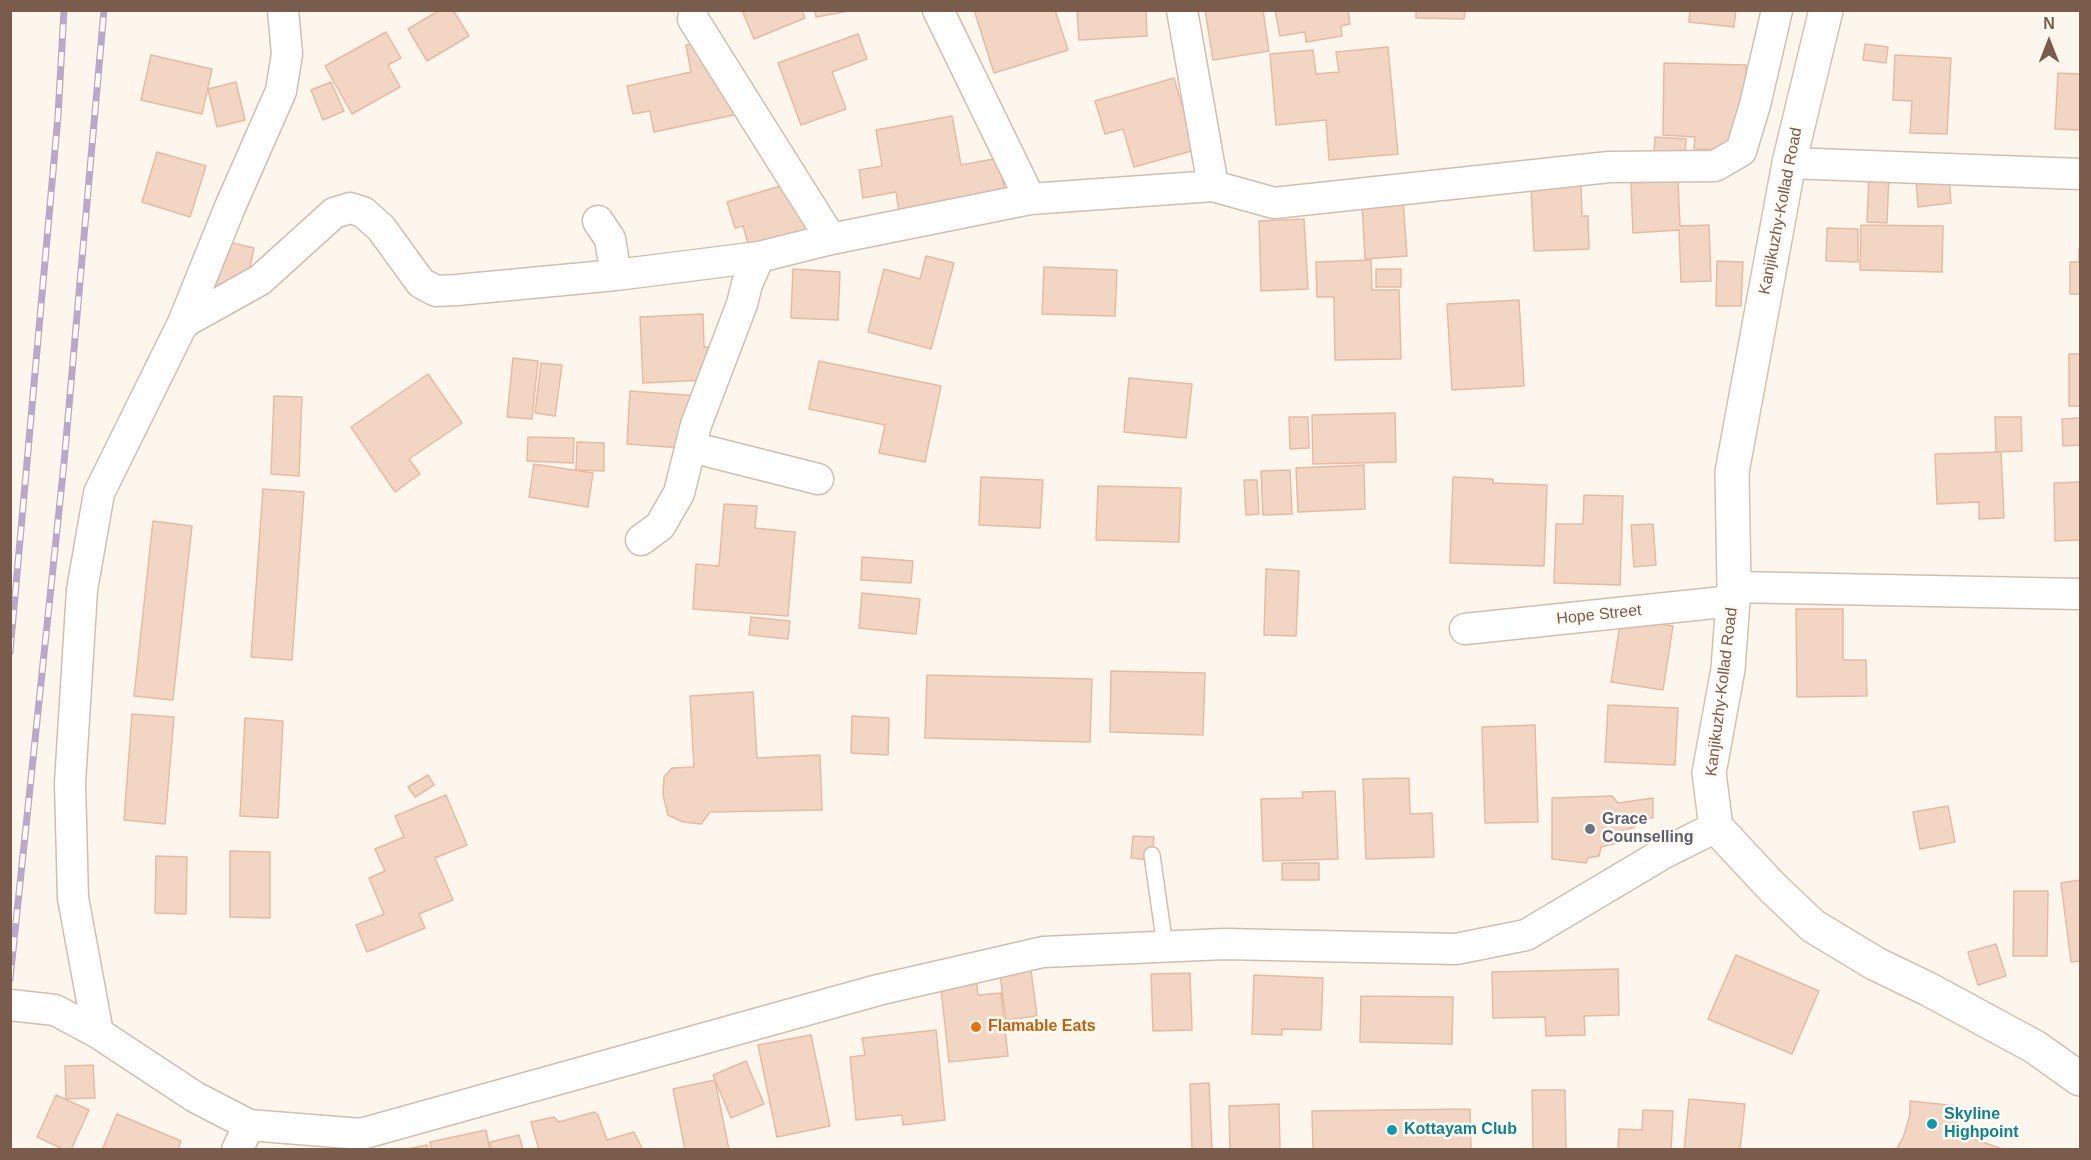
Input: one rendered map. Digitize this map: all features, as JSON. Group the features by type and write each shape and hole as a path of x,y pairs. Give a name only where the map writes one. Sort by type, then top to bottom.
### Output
{"main road":[{"name":"Kanjikuzhy-Kollad Road","path":"1716,827 1709,774 1728,669 1734,594 1732,472 1789,163 1826,10"},
{"path":"1716,827 1813,926 1876,964 1928,989 2035,1047 2080,1079"}],"street":[{"path":"98,1033 73,898 70,783 82,590 99,493 183,323 230,207 281,91 287,54 283,10"},
{"path":"938,10 1029,199"},
{"path":"1182,10 1213,186"},
{"path":"183,323 260,280 334,213 350,208 363,212 381,228 422,283 436,291 616,275 759,257 831,239 1029,199 1213,186 1274,204 1609,167 1715,166 1741,151 1755,105 1777,10"},
{"path":"693,19 831,239"},
{"path":"1789,163 2080,174"},
{"path":"598,221 610,239 616,275"},
{"path":"641,540 660,526 679,493 696,425 759,257"},
{"path":"691,447 818,479"},
{"name":"Hope Street","path":"1465,629 1734,594 2080,594"},
{"path":"10,1005 54,1010 98,1033 195,1097 243,1137 361,1134 878,990 1043,952 1224,944 1456,950 1526,935 1664,853 1716,827"}],"lane":[{"path":"1152,855 1165,946"}],"building":[{"path":"440,10 453,10 469,36 427,61 408,29"},
{"path":"742,10 802,10 805,18 754,39"},
{"path":"815,10 855,10 816,17"},
{"path":"974,10 1055,10 1068,50 994,73"},
{"path":"1077,10 1146,10 1147,36 1079,40"},
{"path":"1205,10 1263,10 1269,51 1213,60"},
{"path":"1275,10 1348,10 1350,24 1341,26 1342,36 1306,42 1305,32 1280,36"},
{"path":"1416,10 1465,10 1464,19 1416,18"},
{"path":"1690,10 1736,10 1734,27 1689,22"},
{"path":"386,32 401,58 388,65 400,87 352,114 325,66"},
{"path":"858,34 867,59 832,72 846,109 801,125 778,63"},
{"path":"718,38 734,115 654,132 650,111 633,114 627,86 691,72 686,45"},
{"path":"1865,44 1888,47 1886,63 1863,60"},
{"path":"1388,47 1398,154 1329,160 1326,120 1276,125 1270,54 1313,50 1316,74 1339,72 1336,52"},
{"path":"151,55 212,69 202,114 141,100"},
{"path":"1895,55 1951,58 1947,134 1910,133 1912,101 1893,100"},
{"path":"1664,63 1746,65 1744,150 1694,149 1695,137 1663,135"},
{"path":"2058,73 2080,74 2080,130 2055,129"},
{"path":"1174,78 1195,150 1134,167 1123,129 1105,134 1095,101"},
{"path":"236,82 245,120 217,127 208,89"},
{"path":"331,82 344,111 323,120 311,90"},
{"path":"952,116 961,165 999,158 1005,193 899,212 896,192 863,198 859,170 882,166 876,130"},
{"path":"1655,137 1686,139 1685,155 1654,153"},
{"path":"157,152 206,166 190,217 142,202"},
{"path":"1869,173 1889,174 1887,223 1867,222"},
{"path":"1949,178 1951,203 1918,207 1916,181"},
{"path":"800,180 815,227 749,247 743,226 735,228 727,202"},
{"path":"1678,181 1680,226 1709,225 1711,281 1681,282 1679,230 1633,233 1631,183"},
{"path":"1581,185 1582,216 1588,216 1589,249 1534,251 1531,187"},
{"path":"1403,200 1407,256 1365,259 1362,202"},
{"path":"1304,219 1308,289 1261,291 1259,221"},
{"path":"1861,225 1943,226 1942,272 1860,270"},
{"path":"1827,228 1858,229 1858,262 1826,261"},
{"path":"224,241 254,248 243,301 213,294"},
{"path":"2079,249 2080,294 2070,294 2070,262 2079,262"},
{"path":"926,256 954,263 931,349 868,332 884,269 920,279"},
{"path":"1371,260 1372,290 1399,290 1401,359 1335,360 1334,297 1317,297 1316,262"},
{"path":"1717,261 1743,262 1741,306 1716,306"},
{"path":"1044,267 1117,270 1115,316 1042,314"},
{"path":"793,269 840,272 838,320 791,318"},
{"path":"1376,269 1401,269 1401,287 1376,287"},
{"path":"1519,300 1524,386 1452,390 1447,304"},
{"path":"703,314 704,347 724,347 726,379 643,383 640,317"},
{"path":"2069,354 2080,354 2080,406 2069,406"},
{"path":"513,358 538,361 532,419 507,417"},
{"path":"819,361 941,386 925,462 879,453 885,425 809,409"},
{"path":"541,363 562,365 555,416 535,413"},
{"path":"428,374 462,423 409,459 420,474 395,492 351,427"},
{"path":"1129,378 1192,384 1186,438 1124,432"},
{"path":"630,391 698,396 695,449 627,444"},
{"path":"274,396 302,397 299,476 271,474"},
{"path":"1395,413 1396,462 1313,464 1312,415"},
{"path":"1289,417 1308,417 1309,448 1290,449"},
{"path":"1995,417 2021,417 2022,451 1996,452"},
{"path":"2080,418 2080,445 2063,446 2062,419"},
{"path":"528,437 574,438 573,463 527,461"},
{"path":"577,442 604,443 604,471 576,470"},
{"path":"2001,452 2004,518 1979,519 1979,502 1937,504 1935,454"},
{"path":"534,464 593,473 588,507 529,497"},
{"path":"1364,465 1365,509 1298,512 1296,468"},
{"path":"1290,470 1292,514 1263,515 1261,471"},
{"path":"981,477 1043,480 1040,528 979,525"},
{"path":"1453,477 1493,479 1493,483 1547,485 1544,566 1450,563"},
{"path":"1244,480 1257,480 1259,514 1246,515"},
{"path":"2080,482 2080,540 2055,541 2054,483"},
{"path":"1098,486 1181,488 1179,542 1096,540"},
{"path":"263,489 304,492 292,660 251,657"},
{"path":"1584,495 1623,496 1620,585 1554,583 1556,524 1583,524"},
{"path":"724,504 757,506 755,528 795,532 788,616 693,609 696,564 719,566"},
{"path":"153,521 192,526 173,700 134,696"},
{"path":"1653,524 1656,565 1634,567 1631,525"},
{"path":"862,557 913,561 911,583 861,580"},
{"path":"1266,569 1299,571 1296,636 1264,635"},
{"path":"862,593 920,599 916,634 859,628"},
{"path":"1796,609 1843,609 1843,660 1866,660 1867,696 1797,697"},
{"path":"751,617 790,621 788,639 749,635"},
{"path":"1621,618 1673,626 1663,690 1611,682"},
{"path":"1111,671 1205,673 1203,735 1110,732"},
{"path":"927,675 1092,679 1090,742 925,738"},
{"path":"753,692 757,758 820,755 822,810 710,812 701,824 683,822 668,815 663,795 664,777 672,768 694,767 690,696"},
{"path":"1608,705 1678,708 1675,765 1605,762"},
{"path":"132,714 174,717 165,824 124,820"},
{"path":"852,716 889,718 888,755 851,753"},
{"path":"245,718 283,721 278,818 240,816"},
{"path":"1535,725 1538,822 1485,823 1482,727"},
{"path":"428,775 434,785 415,797 408,787"},
{"path":"1409,778 1410,814 1432,813 1434,857 1366,859 1363,779"},
{"path":"1335,791 1338,859 1263,861 1261,799 1303,798 1302,792"},
{"path":"446,795 467,845 435,858 453,900 419,914 425,928 367,952 356,925 384,914 369,878 385,871 375,849 404,837 395,816"},
{"name":"Grace Counselling","path":"1612,796 1618,803 1653,798 1653,818 1635,817 1635,827 1622,831 1621,842 1601,847 1599,856 1588,858 1586,863 1552,859 1552,798"},
{"path":"1948,806 1955,842 1920,849 1913,812"},
{"path":"1133,836 1154,837 1152,860 1131,858"},
{"path":"230,851 270,852 270,918 230,917"},
{"path":"156,856 187,857 186,914 155,913"},
{"path":"1282,863 1319,863 1319,880 1282,880"},
{"path":"2080,880 2080,961 2071,962 2061,883"},
{"path":"2014,891 2048,891 2047,956 2013,956"},
{"path":"1996,944 2006,976 1978,985 1968,952"},
{"path":"1736,955 1819,991 1792,1054 1708,1019"},
{"path":"1030,963 1037,1016 1006,1020 999,967"},
{"path":"1618,969 1619,1015 1584,1016 1585,1035 1546,1036 1545,1017 1493,1018 1492,972"},
{"path":"1190,973 1192,1030 1153,1031 1151,974"},
{"path":"1254,975 1323,978 1321,1030 1282,1029 1282,1035 1252,1034"},
{"path":"976,976 978,995 1001,993 1008,1056 949,1062 940,980"},
{"path":"1361,996 1453,997 1452,1044 1360,1042"},
{"path":"936,1030 945,1120 903,1125 902,1115 856,1120 850,1057 865,1055 862,1038"},
{"path":"811,1035 830,1126 777,1137 758,1045"},
{"path":"746,1061 764,1104 731,1118 713,1075"},
{"path":"93,1065 95,1098 66,1099 65,1066"},
{"path":"715,1080 729,1150 685,1150 673,1089"},
{"path":"1209,1083 1212,1150 1192,1150 1190,1084"},
{"path":"1532,1090 1565,1090 1566,1150 1533,1150"},
{"path":"56,1095 89,1110 71,1150 65,1150 37,1137"},
{"path":"1689,1099 1745,1104 1740,1150 1684,1150"},
{"name":"Skyline Highpoint","path":"1910,1101 1958,1106 1957,1133 2005,1150 1896,1150 1903,1138 1910,1115"},
{"path":"1279,1104 1280,1150 1230,1150 1229,1106"},
{"name":"Kottayam Club","path":"1470,1109 1471,1150 1313,1150 1312,1111"},
{"path":"1643,1110 1673,1111 1671,1150 1618,1150 1619,1129 1642,1130"},
{"path":"594,1112 598,1115 607,1140 634,1132 643,1150 539,1150 531,1122 554,1117 559,1122"},
{"path":"117,1114 181,1141 178,1150 102,1150"},
{"path":"486,1130 490,1150 431,1150 430,1142"},
{"path":"519,1135 523,1150 491,1150 490,1142"},
{"path":"427,1145 428,1150 407,1150 407,1149"}],"railway":[{"path":"10,652 58,116 64,10"},
{"path":"10,979 64,463 104,10"}],"place":[{"name":"Grace Counselling","path":"1590,829"},
{"name":"Flamable Eats","path":"976,1027"},
{"name":"Skyline Highpoint","path":"1932,1124"},
{"name":"Kottayam Club","path":"1392,1130"}]}
